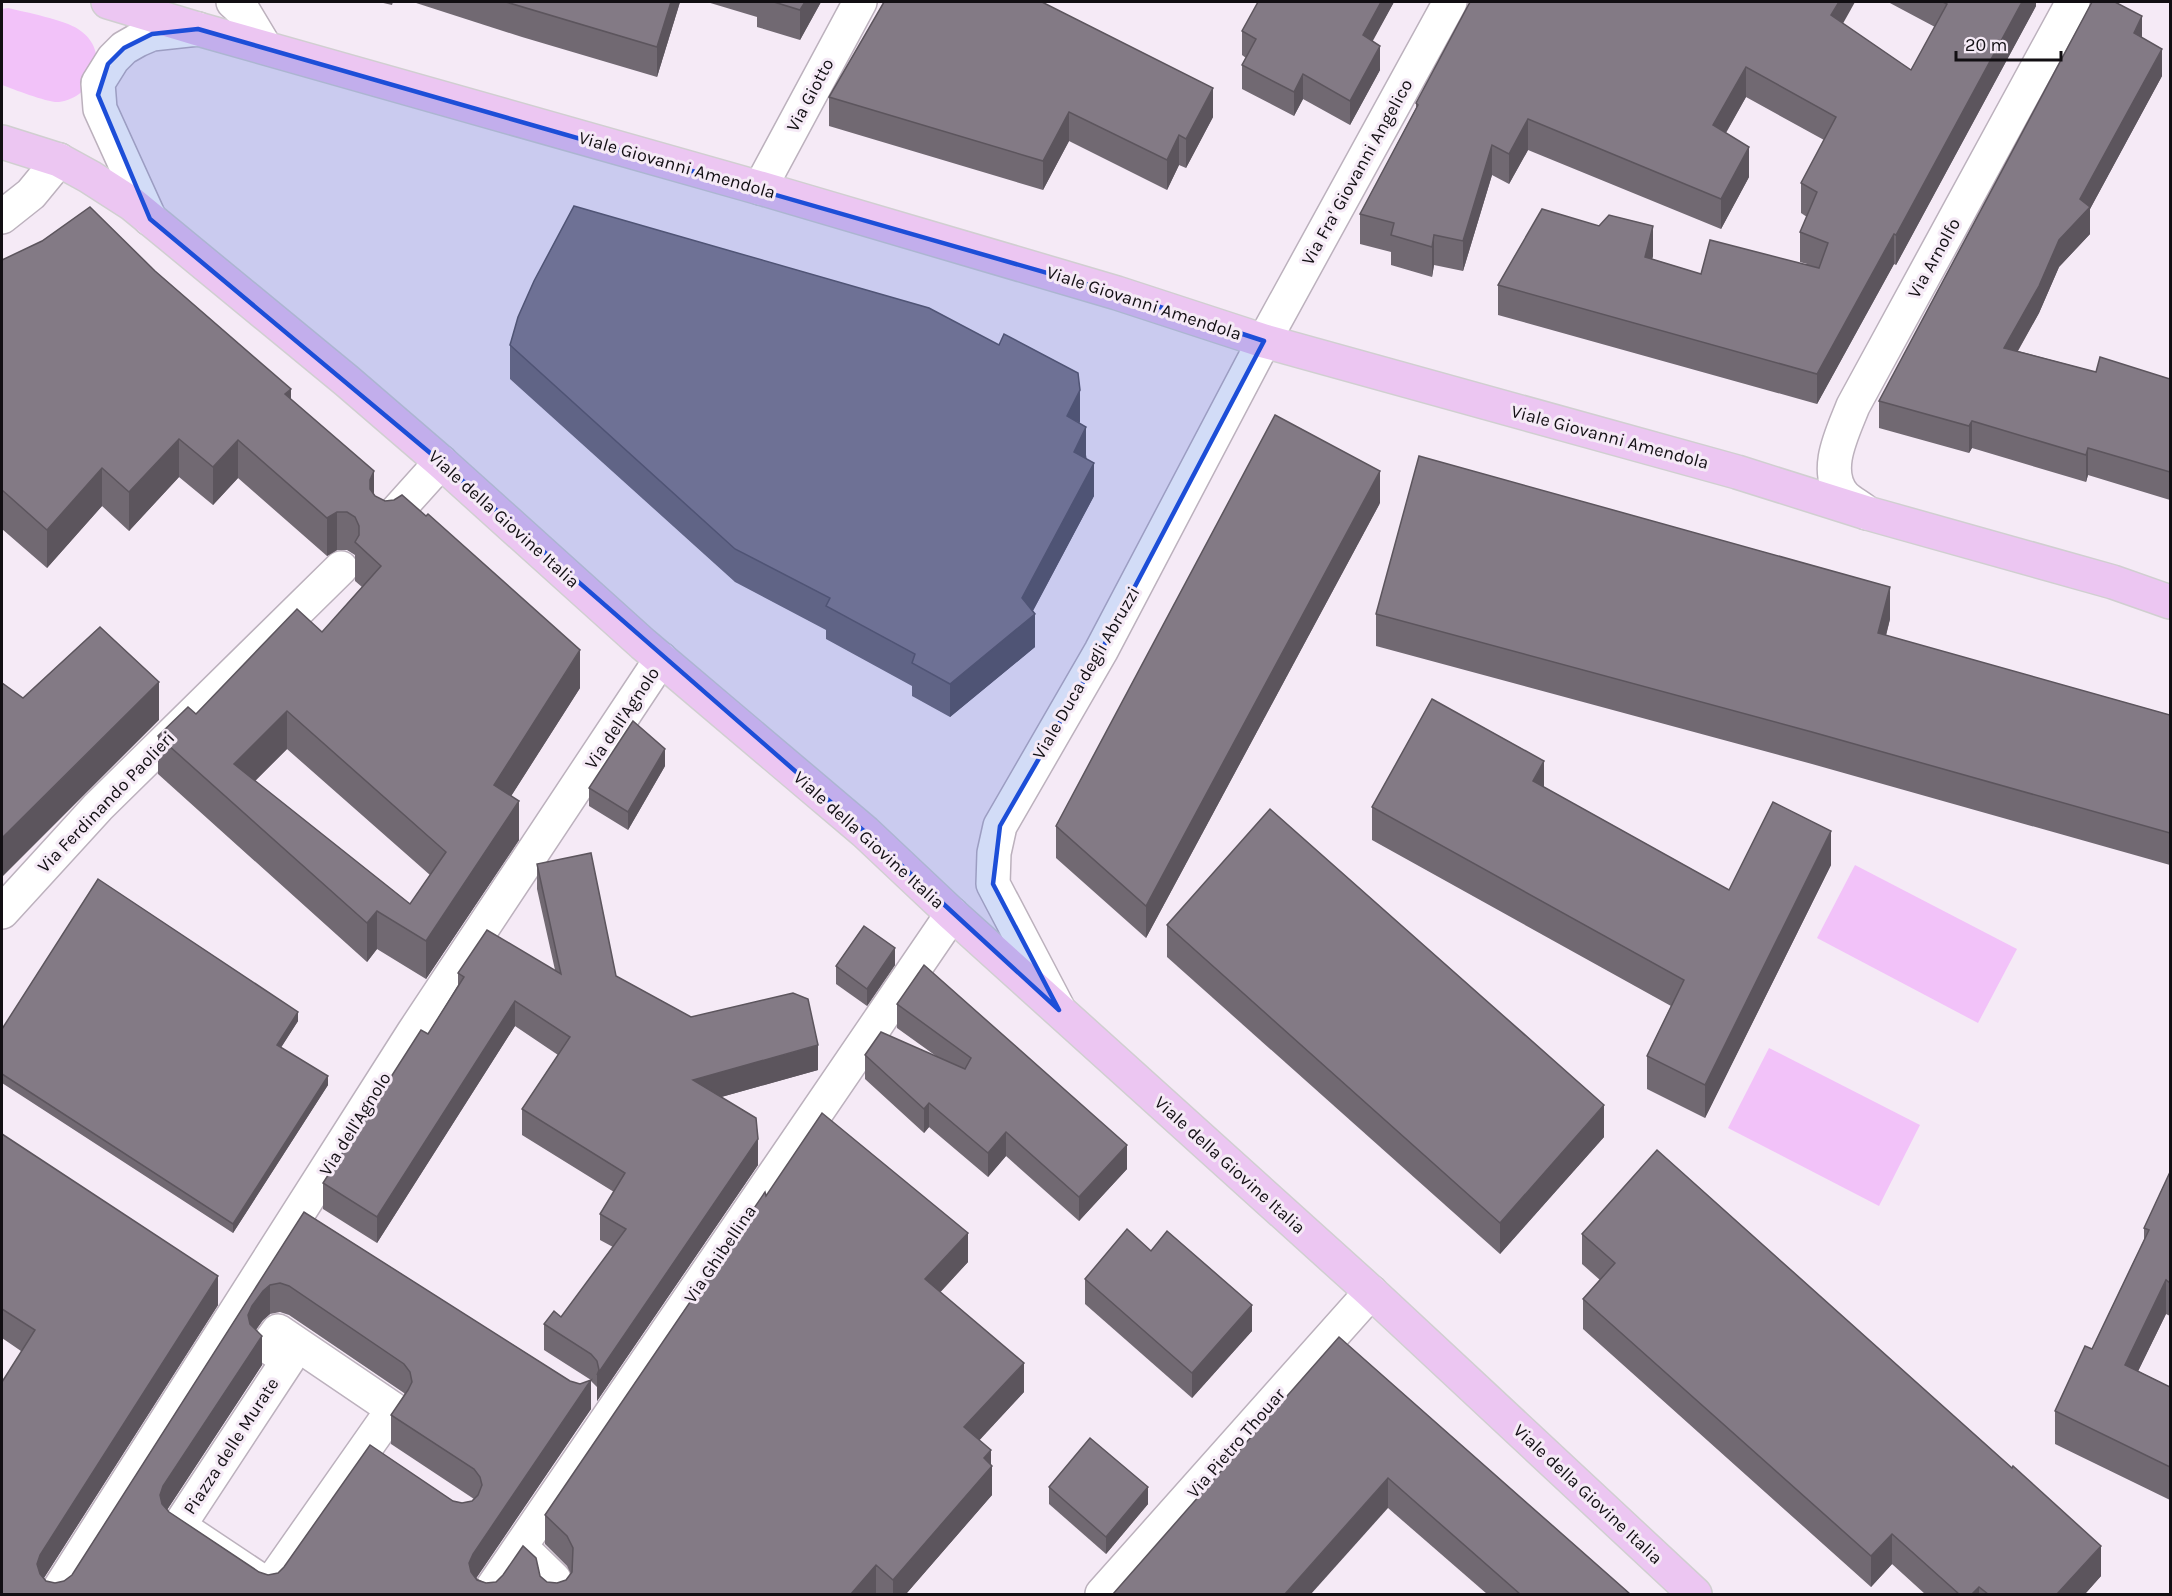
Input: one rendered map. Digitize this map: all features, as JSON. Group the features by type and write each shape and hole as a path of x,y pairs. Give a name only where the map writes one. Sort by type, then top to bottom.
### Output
{"main road":[{"name":"Viale Giovanni Amendola","path":"114,2 198,29 760,188 1118,293 1264,341 1737,472 1867,513 2113,582 2170,602"},
{"name":"Viale della Giovine Italia","path":"2,142 59,160 132,204 347,381 661,659 865,832 952,914 1371,1292 1695,1594"}],"street":[{"path":"233,2 244,12 265,47"},
{"name":"Via Giotto","path":"760,188 861,2"},
{"name":"Via Fra' Giovanni Angelico","path":"1264,341 1450,2"},
{"name":"Via Arnolfo","path":"1867,513 1844,495 1836,481 1835,460 1839,440 1849,415 2073,2"},
{"path":"150,219 100,109 98,83 113,59 124,48 138,40 152,34 198,29"},
{"path":"2,217 31,194 59,160"},
{"name":"Viale Duca degli Abruzzi","path":"1059,1010 993,884 994,853 1000,826 1101,651 1264,341"},
{"path":"388,521 441,462"},
{"name":"Via Ferdinando Paolieri","path":"2,912 98,807 341,568"},
{"name":"Via dell'Agnolo","path":"56,1594 136,1487 276,1267 298,1215 413,1033 661,659"},
{"name":"Via Ghibellina","path":"488,1594 520,1547 571,1457 603,1410 952,914"},
{"path":"298,1215 325,1232"},
{"name":"Via Pietro Thouar","path":"1102,1594 1371,1292"},
{"name":"Piazza delle Murate","path":"278,1331 393,1409 375,1456 268,1586 179,1526 288,1360 267,1346 278,1331"},
{"path":"520,1547 554,1579 555,1594"}],"highlighted area":[{"path":"198,29 1117,293 1264,341 1101,651 1000,826 993,884 1059,1010 865,832 441,462 150,219 98,95 108,64 124,48 152,34"}],"shaded area":[{"path":"8,8 64,22 89,38 95,49 97,61 90,83 82,92 71,99 54,102 2,85 2,9"},
{"path":"1855,865 2017,949 1978,1023 1817,938"},
{"path":"1769,1048 1920,1125 1879,1206 1728,1128"}],"building":[{"path":"506,2 671,2 657,47"},
{"path":"774,2 805,2 800,10"},
{"path":"884,2 1042,2 1213,88 1186,139 1179,135 1167,160 1069,112 1043,161 829,97"},
{"path":"1258,2 1381,2 1363,35 1380,46 1350,101 1303,74 1294,92 1242,65 1256,39 1242,31"},
{"path":"1470,2 1839,2 1831,15 1911,70 1947,4 1943,2 2022,2 1896,235 1894,234 1817,374 1498,285 1542,209 1599,226 1609,215 1653,226 1645,257 1701,274 1710,240 1819,268 1828,243 1800,232 1817,192 1801,183 1836,117 1746,67 1713,125 1749,147 1721,199 1528,119 1509,154 1492,145 1463,241 1434,235 1432,247 1391,235 1394,223 1360,214"},
{"path":"2092,2 2115,2 2142,16 2134,33 2162,49 2080,199 2090,207 2059,240 2039,286 2004,348 2096,372 2100,357 2170,379 2170,472 2088,448 2086,455 1972,421 1969,426 1879,401"},
{"path":"574,206 929,308 999,345 1004,334 1078,373 1080,390 1067,416 1086,427 1074,452 1094,463 1022,598 1035,614 950,684 912,663 915,654 826,606 830,598 735,549 510,345 518,317 534,281"},
{"path":"90,207 155,271 291,389 285,394 374,471 370,480 370,489 375,496 385,501 394,500 402,495 426,516 428,514 580,650 494,785 519,801 426,941 377,911 367,923 158,736 188,707 196,714 297,609 322,632 381,566 355,542 359,535 359,526 355,517 347,512 337,512 327,518 238,440 213,467 179,439 129,492 102,468 47,530 2,490 2,260 42,241","holes":["287,711 446,852 410,904 234,764"]},
{"path":"1275,415 1380,471 1146,906 1056,826"},
{"path":"1419,456 1890,587 1878,633 2170,715 2170,833 1812,732 1376,614"},
{"path":"100,627 159,682 2,838 2,683 23,698"},
{"path":"1432,699 1544,761 1533,781 1729,890 1773,802 1831,831 1705,1085 1647,1056 1684,980 1372,807"},
{"path":"633,721 665,749 628,812 589,788"},
{"path":"1270,809 1604,1105 1500,1223 1167,925"},
{"path":"591,853 616,976 691,1017 793,993 808,999 818,1045 693,1080 756,1118 758,1139 597,1375 599,1370 597,1361 591,1354 544,1324 554,1311 561,1317 626,1229 600,1214 625,1173 522,1109 570,1037 515,1001 377,1217 323,1183 421,1030 428,1034 464,977 458,973 487,930 561,974 537,864"},
{"path":"98,879 298,1012 277,1045 328,1076 233,1224 2,1074 2,1029"},
{"path":"864,926 895,948 867,989 836,966"},
{"path":"924,965 1127,1145 1079,1197 1006,1132 988,1153 929,1103 924,1109 865,1055 881,1032 965,1069 971,1058 897,1004"},
{"path":"822,1113 968,1233 925,1279 1024,1363 964,1427 991,1450 984,1458 992,1466 893,1580 876,1565 851,1594 2,1594 2,1382 35,1330 2,1309 2,1134 218,1276 40,1555 37,1564 40,1574 46,1581 55,1583 64,1581 72,1575 304,1212 570,1381 580,1384 591,1380 469,1563 471,1572 477,1580 486,1583 496,1582 523,1546 536,1558 540,1576 547,1582 557,1583 566,1580 572,1572 573,1548 567,1536 545,1515 765,1192 766,1196","holes":["280,1283 289,1286 404,1364 410,1372 412,1382 391,1415 474,1469 482,1485 478,1495 472,1501 462,1503 453,1501 370,1445 284,1567 278,1573 268,1575 259,1572 169,1512 162,1504 160,1495 163,1486 262,1336 250,1324 248,1315 252,1306 270,1285"]},
{"path":"1657,1150 2101,1546 2057,1594 1988,1594 1979,1587 1972,1594 1959,1594 1892,1534 1871,1556 1583,1299 1615,1263 1582,1234"},
{"path":"2170,1172 2170,1283 2166,1280 2125,1365 2170,1387 2170,1467 2055,1411 2085,1346 2092,1349 2149,1230 2144,1228"},
{"path":"1127,1229 1151,1251 1167,1231 1252,1305 1192,1373 1085,1279"},
{"path":"1339,1337 1630,1594 1520,1594 1388,1478 1285,1594 1113,1594"},
{"path":"1090,1438 1148,1487 1106,1537 1049,1487"}]}
